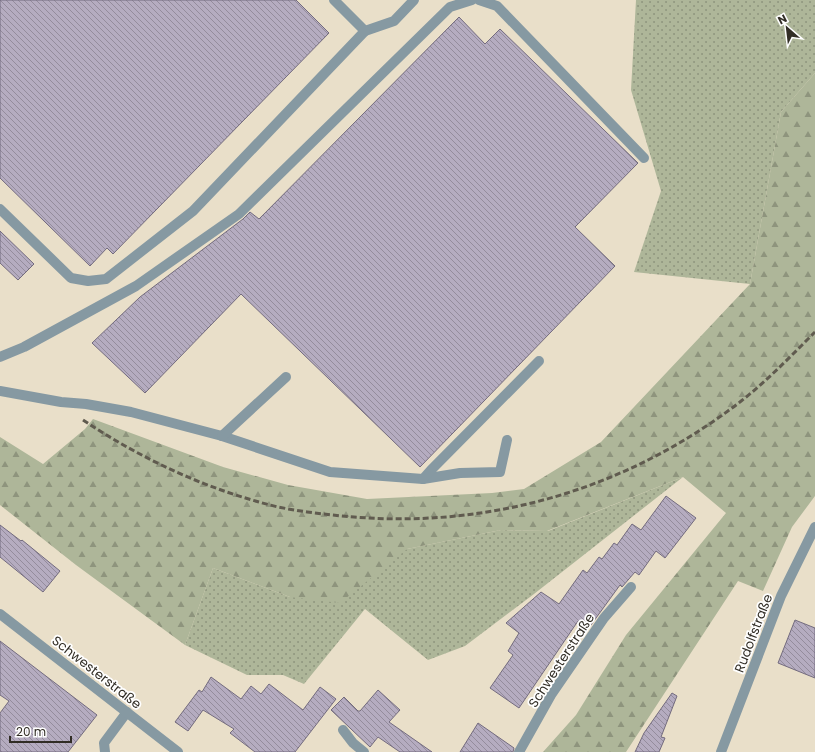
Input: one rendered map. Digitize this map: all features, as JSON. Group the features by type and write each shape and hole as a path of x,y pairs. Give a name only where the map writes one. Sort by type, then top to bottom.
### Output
{"street":[{"path":"334,0 365,31"},
{"path":"0,208 71,278 88,281 106,279 193,211 365,31 394,20 414,0"},
{"path":"0,357 24,347 136,286 239,214 450,7 472,0"},
{"path":"479,0 497,6 644,158"},
{"path":"423,479 430,470 539,361"},
{"path":"222,436 286,378"},
{"path":"0,391 61,402 86,404 131,412 222,436 330,472 423,479 460,472 500,472 507,440"},
{"name":"Rudolfstraße","path":"721,752 781,596 815,527"},
{"name":"Schwesterstraße","path":"519,752 560,682 604,618 631,587"},
{"name":"Schwesterstraße","path":"0,614 178,752"},
{"path":"105,752 104,743 127,712"},
{"path":"342,730 353,743 364,752"}],"green space":[{"path":"636,0 815,0 815,73 781,112 750,284 634,272 661,191 631,90"},
{"path":"815,73 815,496 792,527 763,591 738,581 626,752 543,752 576,715 626,635 726,513 683,477 547,531 501,530 407,549 340,603 290,597 213,568 185,645 76,565 0,505 0,437 43,464 85,429 93,419 223,467 288,485 367,499 492,493 524,489 601,442 750,284 781,112"},
{"path":"683,477 465,646 428,660 365,609 304,684 283,675 247,675 185,645 213,568 290,597 407,549 501,530 548,531"}],"building":[{"path":"0,0 296,0 329,33 113,254 107,248 90,266 0,178"},
{"path":"459,17 485,44 500,29 638,163 575,227 615,266 420,467 241,294 145,393 92,343 140,297 243,219 250,212 259,219"},
{"path":"0,231 34,264 18,280 0,263"},
{"path":"666,496 696,518 665,558 656,551 639,575 635,572 622,587 620,585 588,629 578,621 519,708 490,688 513,655 508,651 519,633 506,623 541,592 559,604 583,570 587,573 599,557 602,559 614,543 617,545 632,524 641,530"},
{"path":"0,525 21,541 22,540 60,571 43,592 0,557"},
{"path":"795,620 815,628 815,678 778,663"},
{"path":"0,641 97,715 68,752 0,752 0,713 9,701 0,695"},
{"path":"211,677 241,699 251,686 261,694 269,684 303,710 320,687 336,699 295,752 255,752 230,733 234,729 203,710 188,731 175,722 199,690 202,692"},
{"path":"378,690 400,710 389,722 432,752 400,752 378,737 370,747 331,710 344,697 358,711 360,711"},
{"path":"672,693 677,696 661,737 665,738 659,752 635,752 644,733"},
{"path":"478,723 514,748 513,752 460,752"}],"railway":[{"path":"83,420 106,435 153,461 201,483 278,507 354,517 405,519 455,516 504,509 553,497 600,481 646,461 690,437 743,400 785,362 815,332"}]}
